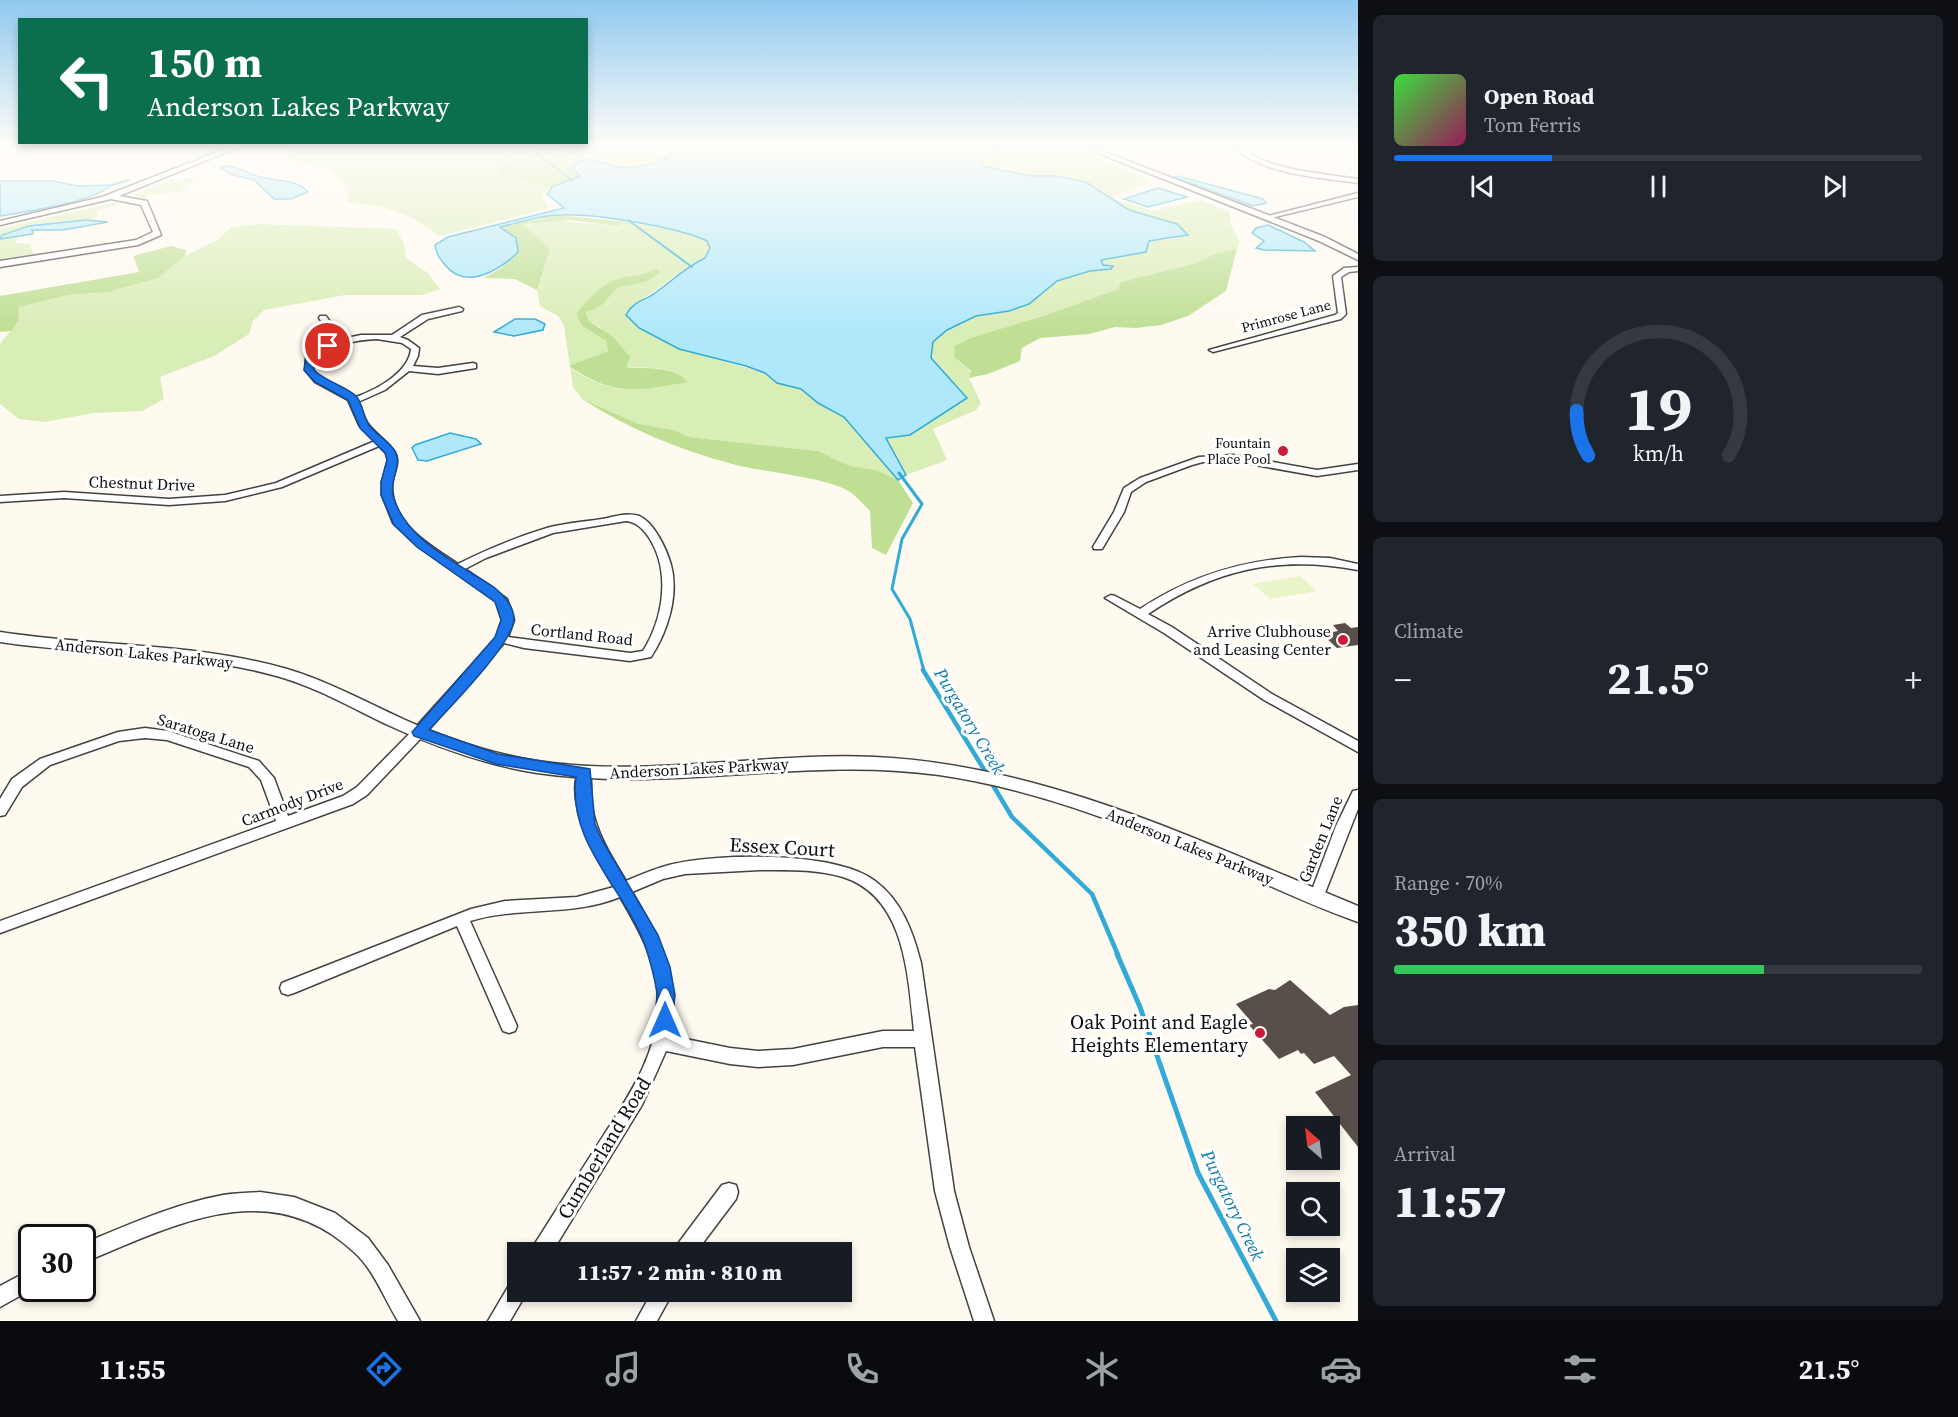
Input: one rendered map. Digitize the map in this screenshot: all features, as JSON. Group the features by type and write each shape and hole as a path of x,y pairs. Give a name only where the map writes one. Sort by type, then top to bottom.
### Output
{"street":[{"path":"0,223 71,209"},
{"path":"0,264 138,242 159,233 147,209"},
{"path":"1246,209 1358,257"},
{"path":"1267,217 1302,209"},
{"name":"Primrose Lane","path":"1213,350 1338,317 1342,314 1337,276 1347,270 1358,269"},
{"path":"394,338 425,317 459,309"},
{"path":"323,318 336,339 341,342"},
{"path":"354,401 382,391 416,353 415,348 394,338 372,337 341,342 313,355 309,360 309,370 318,380 346,393 354,401 359,418 390,452 393,460 387,482 387,495 398,523 422,544 501,599 507,620 501,639"},
{"path":"404,368 438,371 472,366"},
{"name":"Chestnut Drive","path":"0,499 64,495 169,502 225,498 279,485 381,442"},
{"path":"1098,547 1119,512 1127,490 1143,480 1189,463 1202,459 1233,458 1317,473 1358,467"},
{"name":"Cortland Road","path":"458,568 482,556 550,530 626,518 637,519 654,539 665,560 670,598 647,654 630,657 501,639"},
{"path":"1141,614 1190,584 1241,567 1310,560 1358,567"},
{"path":"1111,598 1141,614 1268,697 1358,747"},
{"name":"Anderson Lakes Parkway","path":"0,637 27,642 173,653 260,667 335,691 419,732 496,759 584,773 668,773 794,762 875,763 945,769 1020,785 1127,819 1358,914"},
{"name":"Carmody Drive","path":"0,927 336,805 362,790 419,732 501,639"},
{"name":"Saratoga Lane","path":"0,811 16,783 45,762 118,737 145,733 168,736 254,764 267,778 284,824"},
{"name":"Cumberland Road","path":"547,1242 650,1073 661,1042 666,995 661,967 652,940 587,824 582,788 584,773"},
{"name":"Garden Lane","path":"1316,897 1343,826 1358,795"},
{"name":"Essex Court","path":"288,988 490,909 592,901 670,871 698,866 818,866 857,876 878,891 899,919 910,948 920,992 923,1038 950,1214 960,1253 984,1321"},
{"path":"461,919 510,1026"},
{"path":"661,1042 758,1059 793,1057 883,1039 923,1038"},
{"path":"692,1242 729,1192"},
{"path":"96,1248 169,1218 207,1206 242,1201 276,1201 307,1209 336,1223 362,1245 383,1274 410,1321"},
{"path":"0,1297 18,1287"},
{"path":"498,1321 510,1302"},
{"path":"646,1321 657,1302"}],"green space":[{"path":"88,209 106,209 97,212 98,216 90,220 29,226 0,236 0,229"},
{"path":"384,209 546,209 439,236 416,220"},
{"path":"1127,209 1153,211 1163,209 1222,209 1230,212 1230,223 1240,242 1237,249 1214,254 1197,263 1121,282 1118,289 1046,315 973,337 954,357 971,372 969,378 981,403 976,410 933,429 947,460 906,475 885,438 910,435 933,342 947,330 976,316 1009,311 1029,304 1057,281 1090,271 1111,269 1112,266 1103,265 1100,260 1146,252 1149,241 1177,239 1161,219"},
{"path":"556,215 628,222 617,226 571,220 522,224 550,249 537,290 515,279 483,278 503,267 499,227"},
{"path":"550,220 617,226 628,222 694,234 707,241 710,248 706,258 631,305 679,349 765,373 777,383 801,389 818,403 844,416 898,480 876,470 850,466 818,451 689,437 674,430 639,424 582,399 573,387 570,368 599,383 626,389 654,388 687,382 681,376 667,370 626,367 600,327 589,321 586,313 602,305 617,287 647,282 646,276 616,279 576,314 581,325 606,341 608,351 570,367 564,325 558,316 540,306 537,290 550,249 521,224"},
{"path":"258,224 396,229 404,244 406,258 428,273 440,289 422,295 345,295 264,310 253,321 249,334 214,356 160,377 164,399 142,411 93,413 45,422 19,419 0,404 0,344 19,320 17,307 68,295 109,292 158,278 185,256 219,239 231,227"},
{"path":"19,237 15,243 30,244 34,256 0,261 0,239"},
{"path":"171,246 186,250 185,256 158,278 109,292 68,295 18,307 19,320 11,331 0,332 0,296 139,272 133,256"},
{"path":"1237,249 1226,291 1188,316 1161,325 1136,328 1115,327 1089,334 1040,338 1022,348 1020,361 988,374 969,378 971,371 954,357 955,346 973,337 1046,315 1118,289 1121,282 1197,263 1214,254"},
{"path":"656,268 660,272 646,282 617,288 602,305 586,313 589,321 613,337 630,357 626,367 667,370 688,382 654,388 626,389 599,383 569,366 608,351 606,341 581,325 576,314 584,304 609,283"},
{"path":"582,399 639,424 674,430 689,437 818,451 850,466 876,470 898,480 913,503 886,555 872,548 870,511 850,492 826,482 742,466 690,451 653,437"},
{"path":"1300,576 1317,591 1270,599 1253,584"}],"water":[{"path":"0,209 43,209 42,209 0,216"},
{"path":"561,209 1127,209 1177,224 1188,235 1149,241 1146,252 1101,260 1103,265 1113,266 1111,269 1090,271 1057,281 1029,304 1009,311 976,316 947,330 933,342 931,358 967,398 910,435 886,438 906,475 898,480 844,417 818,403 801,389 777,383 765,373 746,366 679,349 639,328 626,315 635,304 705,258 710,248 707,241 676,231 634,222 592,216 552,215 500,227 516,238 518,252 503,265 484,275 464,277 454,273 437,254 435,245 448,237"},
{"path":"86,220 108,222 63,230 32,230 33,234 0,239 2,235 29,226"},
{"path":"1268,225 1304,242 1315,251 1256,248 1264,241 1252,233 1256,228"},
{"path":"515,319 535,319 545,324 543,330 514,336 494,332"},
{"path":"450,433 476,439 481,444 427,461 418,460 412,448 415,445"}],"building":[{"name":"Arrive Clubhouse and Leasing Center","path":"1345,623 1351,628 1358,627 1358,645 1337,648 1322,634 1338,631 1333,625"},
{"path":"1290,980 1330,1015 1344,1007 1358,1005 1358,1147 1340,1124 1340,1116 1334,1116 1315,1092 1351,1075 1334,1056 1314,1064 1298,1050 1279,1059 1249,1025 1253,1024 1236,1004 1269,989 1275,990"}],"waterway":[{"name":"Purgatory Creek","path":"628,220 692,267"},
{"name":"Purgatory Creek","path":"899,473 922,504 902,539 892,589 910,619 924,671"},
{"name":"Purgatory Creek","path":"923,670 988,776"},
{"name":"Purgatory Creek","path":"991,782 1012,817 1092,894 1118,955"},
{"name":"Purgatory Creek","path":"1117,954 1140,1007 1198,1173 1276,1321"}],"place":[{"name":"Fountain Place Pool","path":"1283,451"},
{"name":"Arrive Clubhouse and Leasing Center","path":"1343,640"},
{"name":"Oak Point and Eagle Heights Elementary","path":"1260,1033"}],"route":[{"path":"328,346 309,360 309,370 318,380 339,389 352,398 359,418 390,452 393,460 387,482 387,495 390,508 398,523 422,544 491,591 501,599 506,609 505,632 501,639 419,732 496,759 584,773 583,807 587,824 595,842 652,940 661,967 666,995 665,1020"}]}
